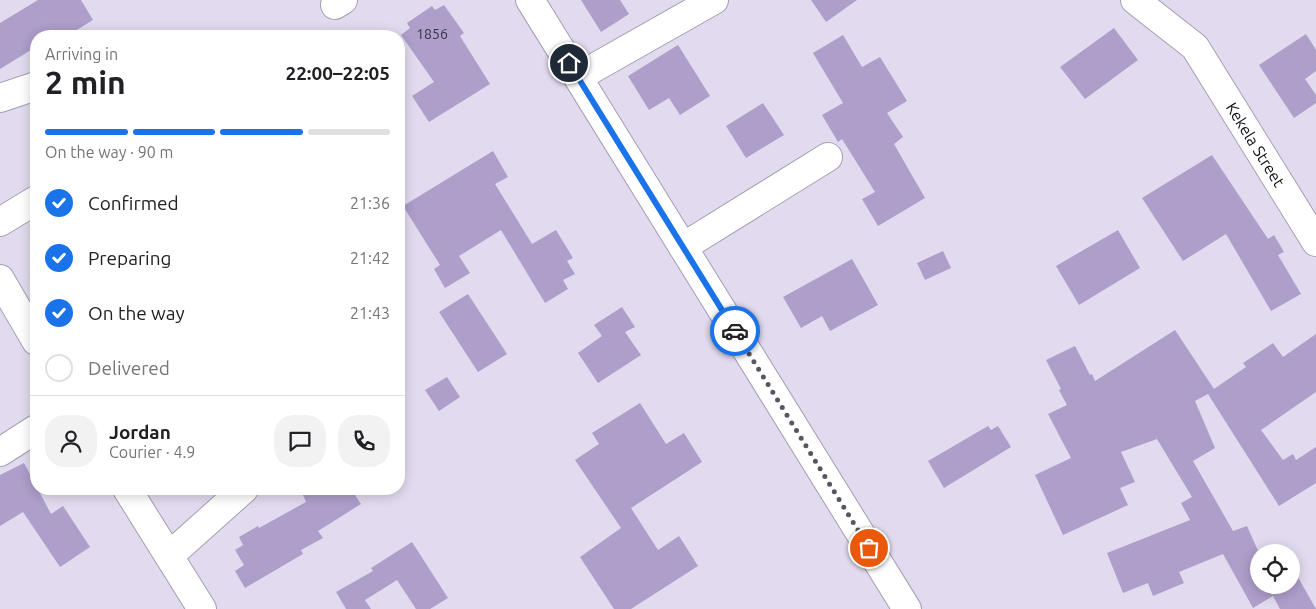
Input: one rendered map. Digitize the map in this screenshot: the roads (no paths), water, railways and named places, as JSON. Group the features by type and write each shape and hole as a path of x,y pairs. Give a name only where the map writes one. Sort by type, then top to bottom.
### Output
{"street":[{"path":"578,77 714,0"},
{"name":"Kekela Street","path":"1135,0 1195,47 1316,242"},
{"path":"533,3 907,609"},
{"path":"0,98 30,88"},
{"path":"683,247 828,157"},
{"path":"0,222 30,204"},
{"path":"0,279 30,331"},
{"path":"0,452 30,433"},
{"path":"130,495 202,609"},
{"path":"168,556 237,495"}]}
